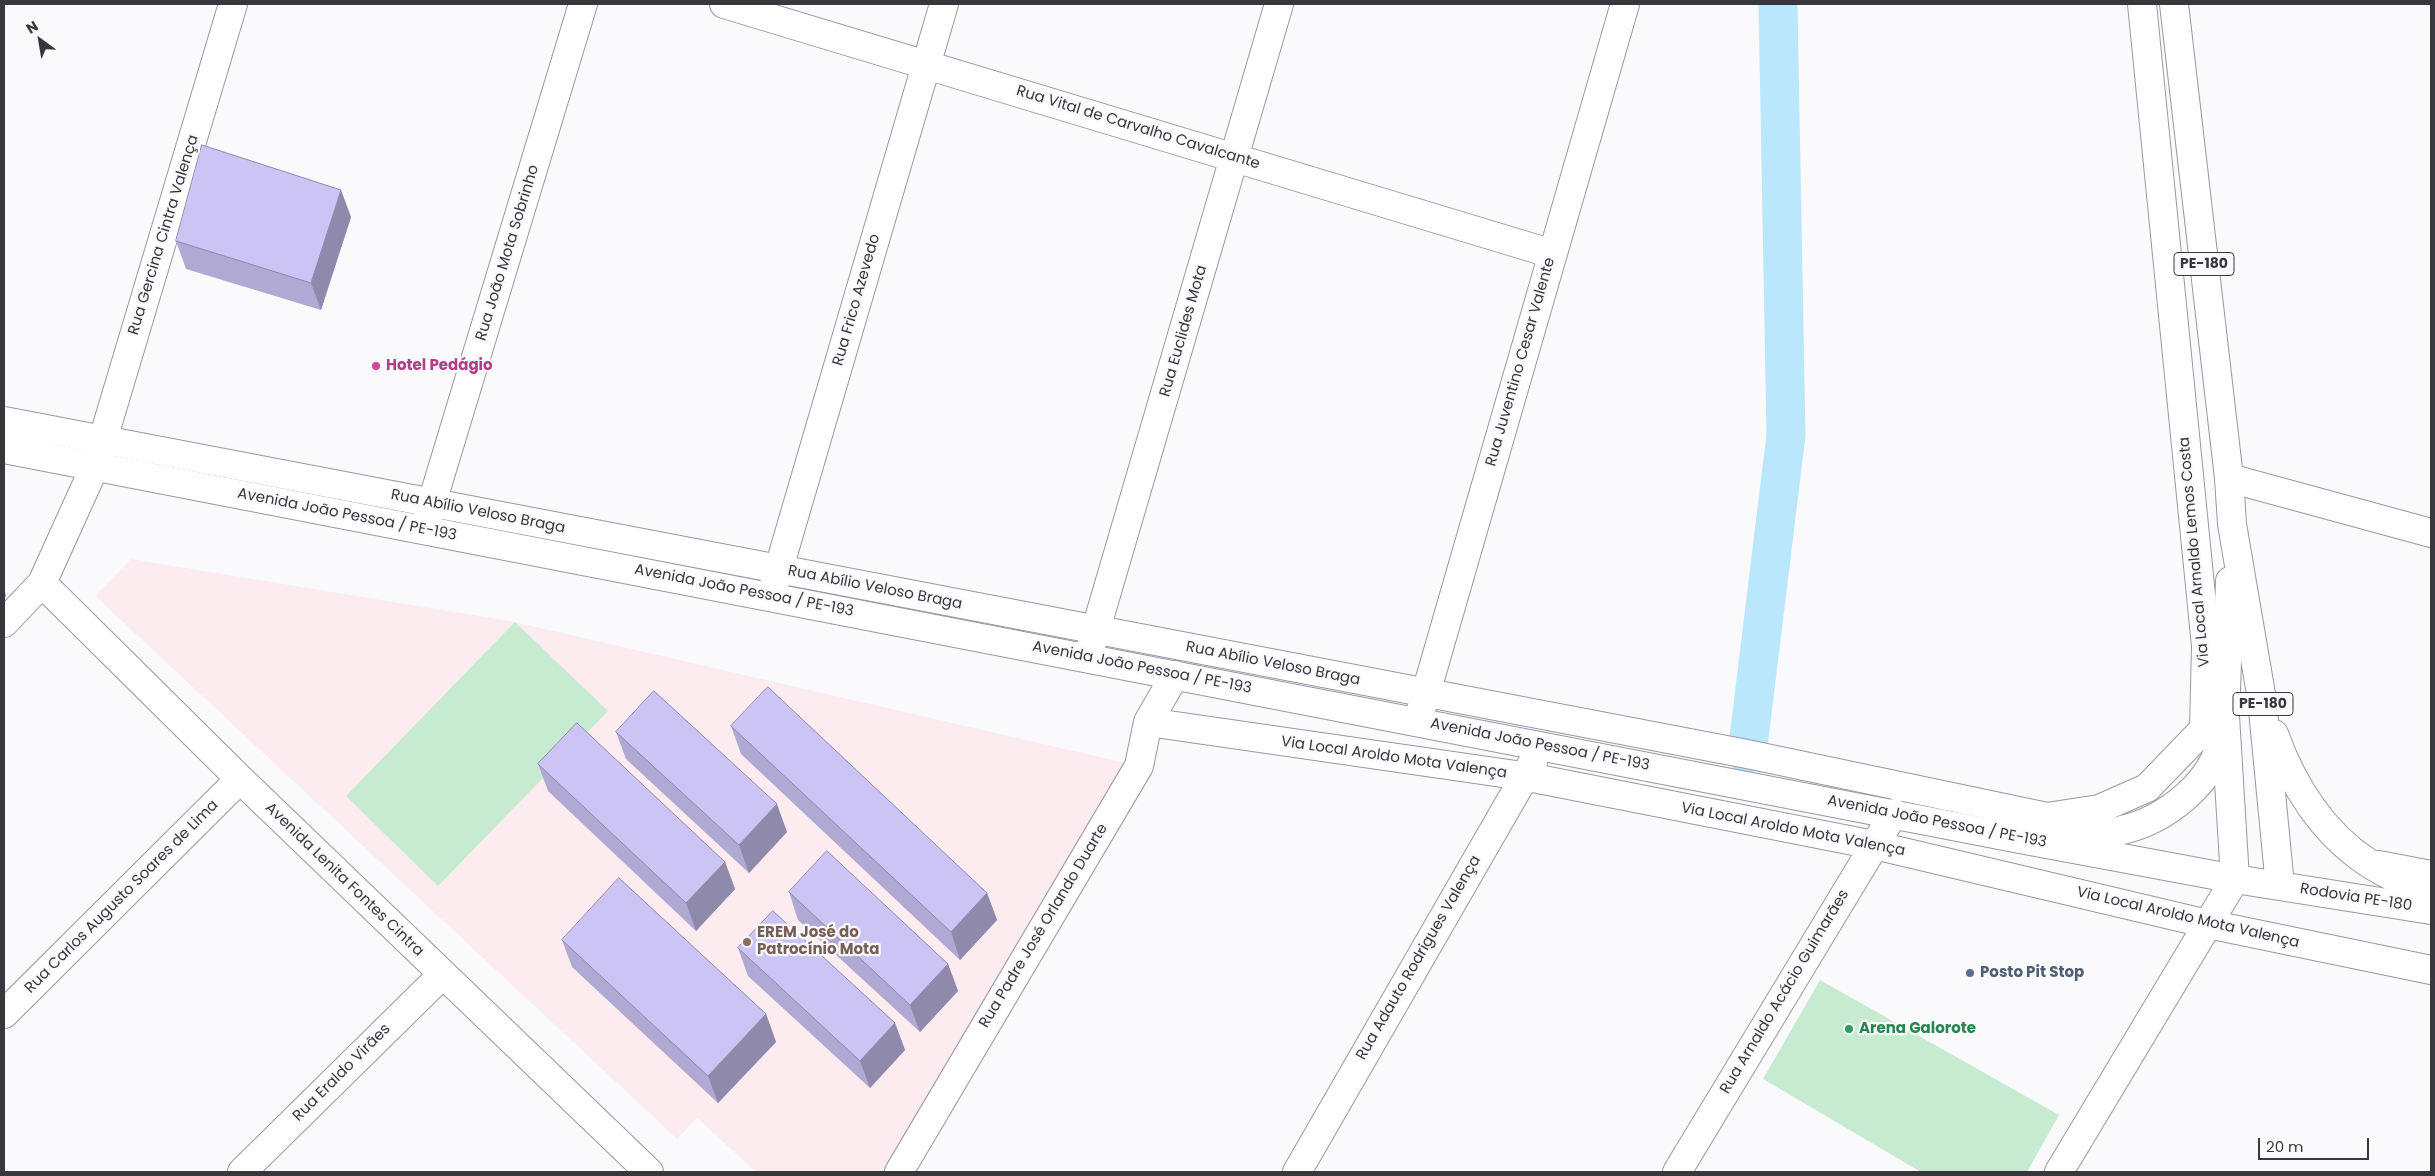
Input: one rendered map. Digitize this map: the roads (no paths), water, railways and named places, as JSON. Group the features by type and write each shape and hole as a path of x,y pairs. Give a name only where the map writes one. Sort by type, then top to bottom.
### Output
{"street":[{"name":"Rua Gercina Cintra Valença","path":"4,623 42,583 95,466 233,4"},
{"name":"Rua João Mota Sobrinho","path":"423,530 583,4"},
{"name":"Rua Vital de Carvalho Cavalcante","path":"724,4 1553,254"},
{"name":"Rua Frico Azevedo","path":"770,596 944,4"},
{"name":"Rua Euclides Mota","path":"1088,658 1279,4"},
{"name":"Rua Juventino Cesar Valente","path":"1418,721 1625,4"},
{"name":"Via Local Arnaldo Lemos Costa","path":"1747,754 2047,817 2099,809 2147,788 2204,729 2206,646 2142,4"},
{"name":"PE-180","path":"2174,4 2229,478 2232,524 2225,716 2235,879"},
{"name":"Rua Abílio Veloso Braga","path":"4,421 1747,754"},
{"name":"Avenida João Pessoa / PE-193","path":"4,449 1894,813 2020,839 2280,886"},
{"path":"2229,478 2431,533"},
{"name":"PE-180","path":"2232,524 2262,700 2280,886"},
{"name":"Avenida Lenita Fontes Cintra","path":"42,583 240,779 646,1171"},
{"name":"Rua Padre José Orlando Duarte","path":"899,1172 1140,766 1148,722 1175,675"},
{"path":"2262,700 2278,743 2297,785 2328,829 2368,863 2431,895"},
{"path":"2020,839 2123,830 2162,814 2185,796 2208,771 2221,742 2225,716"},
{"name":"Via Local Aroldo Mota Valença","path":"1148,722 1523,776 1874,845 2208,924 2431,970"},
{"name":"Rua Adauto Rodrigues Valença","path":"1296,1172 1523,776 1543,746"},
{"name":"Rua Carlos Augusto Soares de Lima","path":"4,1014 240,779"},
{"name":"Rua Arnaldo Acácio Guimarães","path":"1677,1172 1894,813"},
{"path":"2368,863 2431,875"},
{"path":"2058,1172 2235,879"},
{"name":"Rodovia PE-180","path":"2280,886 2431,910"},
{"name":"Rua Eraldo Virães","path":"242,1172 442,974"}],"waterway":[{"path":"1747,754 1786,435 1778,4"}],"place":[{"name":"Hotel Pedágio","path":"376,366"},
{"name":"EREM José do Patrocínio Mota","path":"747,942"},
{"name":"Posto Pit Stop","path":"1970,973"},
{"name":"Arena Galorote","path":"1849,1029"}]}
